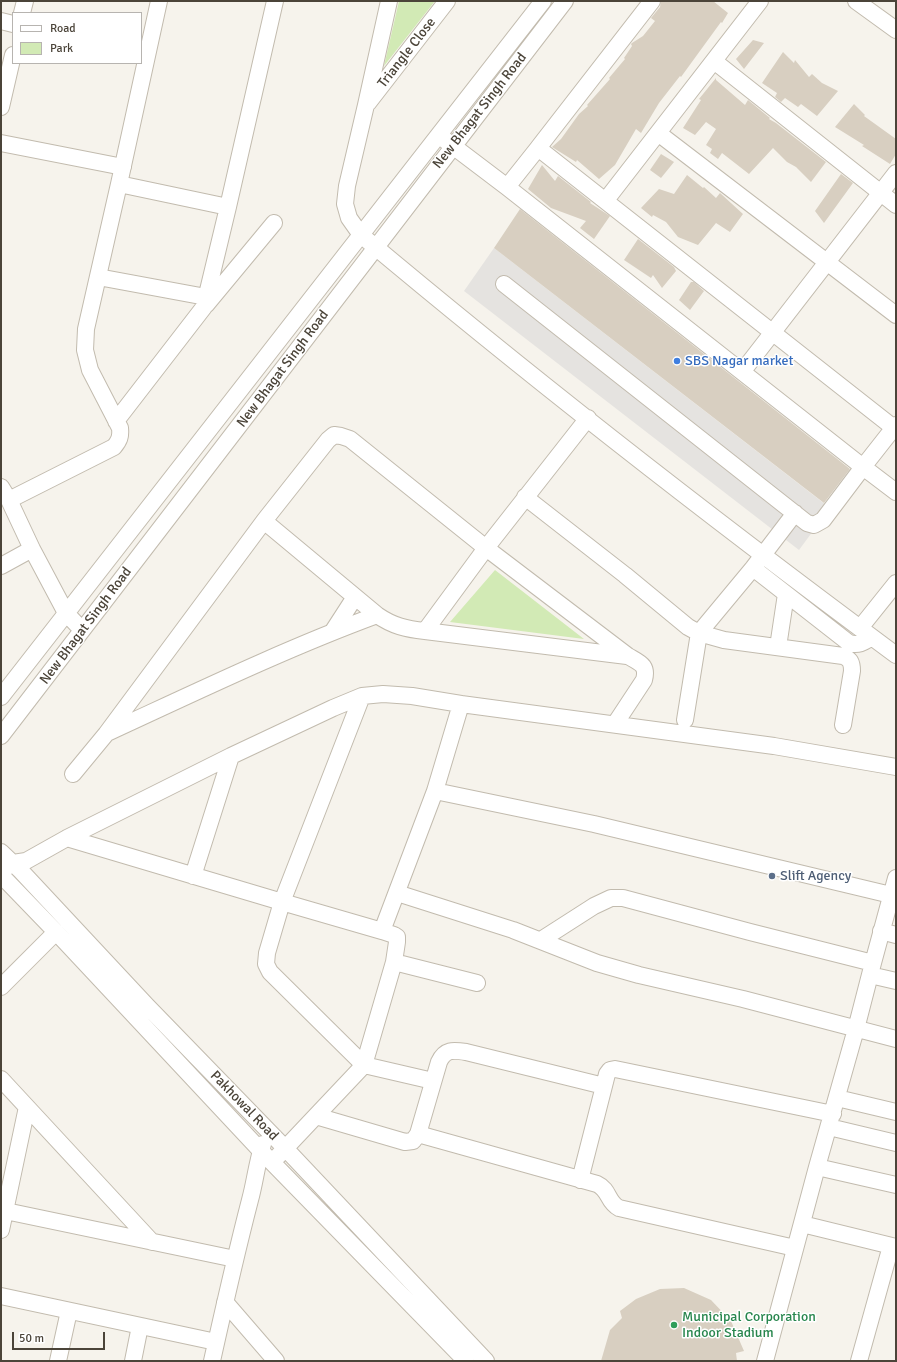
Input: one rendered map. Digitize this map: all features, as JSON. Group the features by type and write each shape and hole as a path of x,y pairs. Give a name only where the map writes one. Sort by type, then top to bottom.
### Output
{"street":[{"path":"22,12 25,1"},
{"path":"82,630 66,613 5,494 114,447 119,442 121,435 120,428 90,370 85,350 86,329 159,1"},
{"path":"205,302 275,1"},
{"name":"Triangle Close","path":"389,1 347,186 345,204 349,218 361,235 588,418 763,555 896,655"},
{"name":"Triangle Close","path":"366,105 447,1"},
{"name":"New Bhagat Singh Road","path":"1,697 543,1"},
{"name":"New Bhagat Singh Road","path":"1,736 565,1"},
{"path":"507,187 652,1"},
{"path":"606,200 760,1"},
{"path":"856,1 896,30"},
{"path":"1,21 12,24"},
{"path":"1,107 12,59"},
{"path":"714,60 896,205"},
{"path":"658,133 896,315"},
{"path":"439,135 863,468 896,492"},
{"path":"1,143 123,167"},
{"path":"504,284 795,513 807,522 814,525 823,520 895,427 538,148"},
{"path":"742,372 896,173"},
{"path":"119,184 228,207"},
{"path":"116,421 205,302 274,223"},
{"path":"98,277 205,302"},
{"path":"425,631 525,497 588,418"},
{"path":"73,774 106,734 264,521 328,440 334,435 350,439 486,548 628,656 644,666 646,672 644,680 615,724"},
{"path":"525,497 625,575 688,627 699,634 724,640 849,658 852,664 852,671 843,725"},
{"path":"685,720 699,634 753,568 795,513"},
{"path":"264,521 377,615 389,623 407,629 628,656"},
{"path":"1,566 32,549"},
{"path":"753,568 849,643 855,645 862,644 866,633 896,583"},
{"path":"778,647 786,594"},
{"path":"333,631 355,597"},
{"path":"106,734 228,677 333,631 377,615"},
{"path":"10,872 68,838 231,756 362,696 383,694 412,696 460,704 774,746 896,767"},
{"path":"362,696 282,902 267,952 266,964 270,972 364,1065 433,1081"},
{"path":"382,931 435,791 460,704"},
{"path":"193,876 231,756"},
{"path":"435,791 594,824 891,895"},
{"path":"68,838 382,931 397,937 394,962 364,1065 272,1163"},
{"name":"Pakhowal Road","path":"1,852 10,872 56,932 272,1163 466,1361"},
{"name":"Pakhowal Road","path":"10,872 147,1006 285,1148 486,1361"},
{"path":"765,1361 872,969 889,933 891,895 896,878"},
{"path":"396,893 541,940 597,963 639,975 743,999 896,1039"},
{"path":"541,940 594,906 610,898 623,898 750,932 872,969 896,981"},
{"path":"1,987 56,932"},
{"path":"394,962 477,983"},
{"path":"316,1116 405,1142 413,1141 418,1134 433,1081 442,1056 449,1051 466,1052 604,1086"},
{"path":"580,1180 607,1074 610,1070 615,1069 831,1121 896,1143"},
{"path":"1,1080 152,1242"},
{"path":"837,1098 896,1112"},
{"path":"1,1230 3,1210 27,1107"},
{"path":"212,1361 261,1151 268,1131"},
{"path":"418,1134 597,1184 607,1192 612,1203 619,1208 795,1248"},
{"path":"817,1167 896,1185"},
{"path":"3,1210 235,1259"},
{"path":"802,1224 893,1246 859,1361"},
{"path":"1,1296 216,1342"},
{"path":"225,1302 276,1361"},
{"path":"58,1361 69,1311"},
{"path":"133,1361 140,1326"}],"green space":[{"path":"399,1 435,1 384,66"},
{"path":"495,570 584,639 450,622"}],"shaded area":[{"path":"494,248 830,508 799,550 464,291"}],"building":[{"path":"661,1 713,1 728,13 681,77 680,76 659,103 641,133 636,129 615,165 599,179 577,160 576,162 552,147 561,139 579,114 588,106 587,105 610,79 609,78 625,59 624,58 632,46 631,44 643,36 655,21 651,18 660,7"},
{"path":"753,40 764,43 744,69 736,59"},
{"path":"783,52 794,63 795,60 809,77 812,74 822,83 838,91 817,116 801,104 798,107 785,98 781,102 775,97 777,93 762,83"},
{"path":"716,78 716,80 745,105 748,100 770,118 769,119 826,162 811,182 773,148 749,174 722,153 718,159 710,153 712,149 706,145 716,129 706,122 695,135 683,128 701,100 699,99"},
{"path":"854,104 865,115 864,116 896,139 896,154 890,164 862,146 864,145 835,127"},
{"path":"661,154 674,162 661,178 650,170"},
{"path":"542,165 555,181 558,176 591,202 590,203 610,216 594,239 580,228 586,221 551,208 528,189"},
{"path":"841,174 853,183 824,223 815,211"},
{"path":"687,175 716,198 720,193 743,214 730,232 716,223 698,245 678,237 666,222 653,215 652,217 641,208 659,189 674,194"},
{"name":"SBS Nagar market","path":"520,209 850,469 824,503 494,248"},
{"path":"638,239 674,267 676,271 662,288 653,275 651,278 624,260"},
{"path":"691,282 694,282 704,291 690,310 679,300"},
{"name":"Municipal Corporation Indoor Stadium","path":"684,1288 711,1300 731,1321 744,1351 736,1353 737,1361 601,1361 610,1330 622,1318 620,1311 636,1299 660,1289"}],"place":[{"name":"SBS Nagar market","path":"677,361"},
{"name":"Slift Agency","path":"772,876"},
{"name":"Municipal Corporation Indoor Stadium","path":"674,1325"}]}
